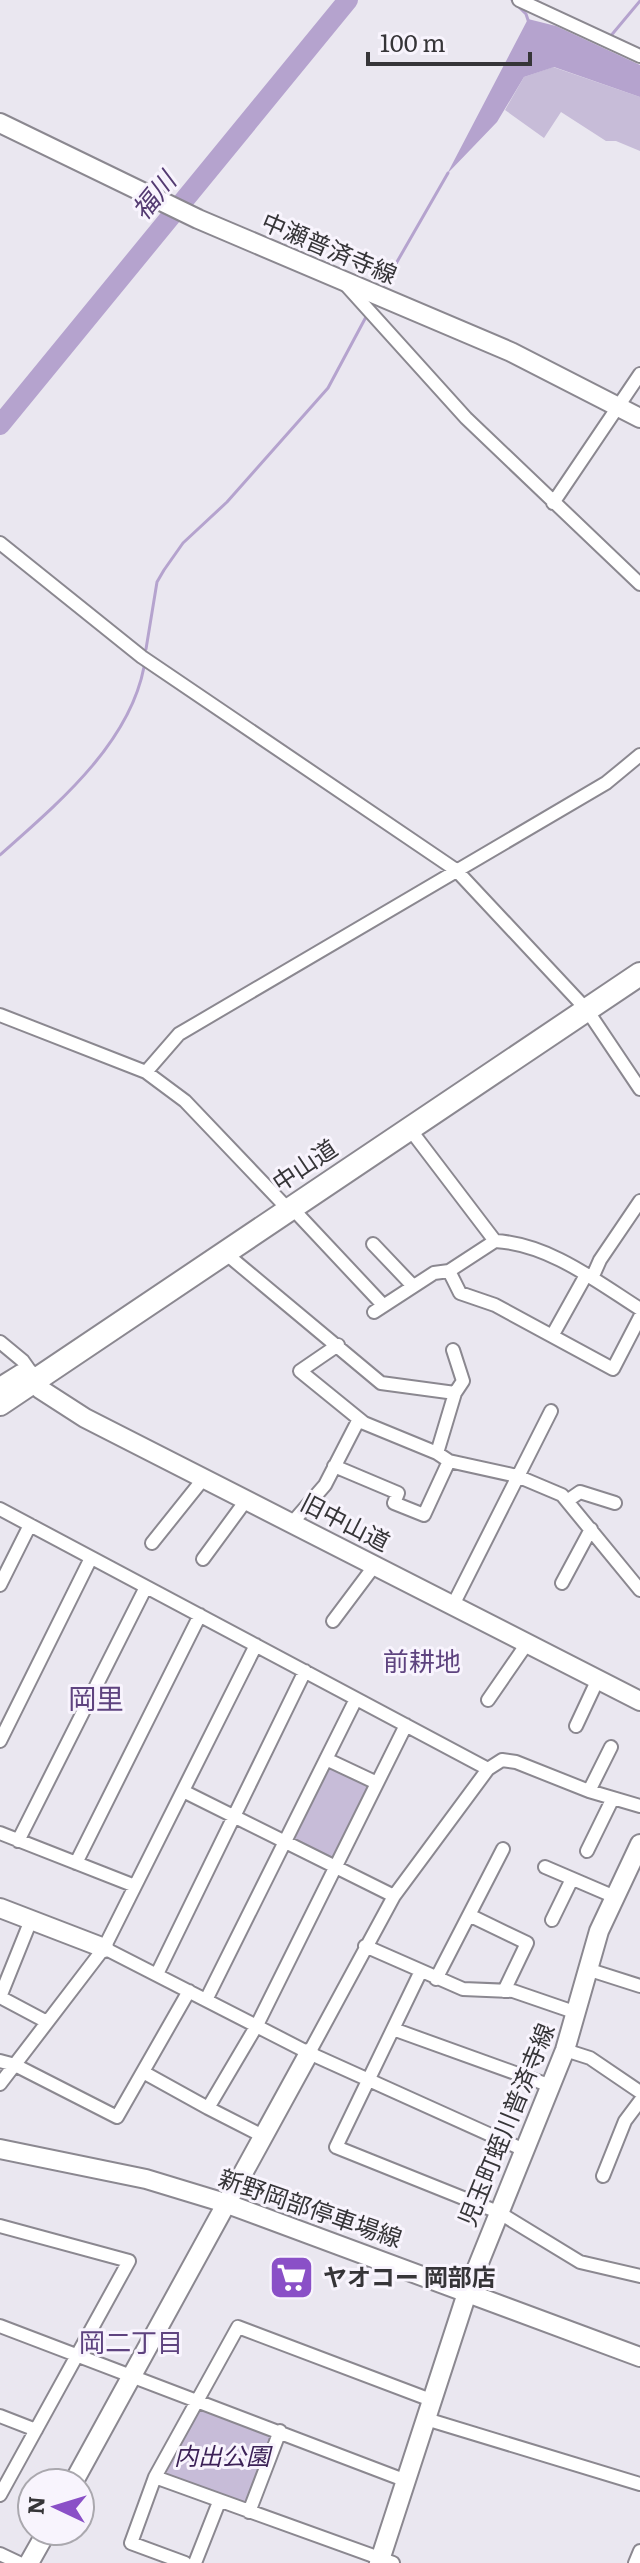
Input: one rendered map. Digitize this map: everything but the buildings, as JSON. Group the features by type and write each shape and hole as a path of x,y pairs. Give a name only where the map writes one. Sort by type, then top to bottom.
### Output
{"highway":[{"name":"中山道","path":"0,1404 640,974"}],"main road":[{"name":"中瀬普済寺線","path":"0,123 161,201 511,352 640,418"},
{"path":"0,1387 21,1374 35,1378"},
{"name":"旧中山道","path":"35,1378 40,1389 85,1418 640,1701"},
{"name":"児玉町蛭川普済寺線","path":"384,2562 404,2480 468,2290 565,2050 599,1931 640,1844"},
{"path":"1,1911 104,1948"},
{"path":"82,2467 309,2053"},
{"name":"新野岡部停車場線","path":"0,2149 146,2179 225,2203 468,2290 640,2357"}],"street":[{"path":"519,0 640,56"},
{"path":"342,281 380,327 466,418 640,584"},
{"path":"553,503 640,374"},
{"path":"0,543 142,657 456,870 587,1010 640,1089"},
{"path":"146,1072 179,1034 606,783 640,755"},
{"path":"0,1015 146,1072 185,1101 289,1208 379,1308 434,1273 449,1271 495,1241 531,1246 589,1277 640,1310 613,1369 495,1305 460,1293 449,1271"},
{"path":"409,1128 495,1241"},
{"path":"552,1336 640,1201"},
{"path":"373,1244 413,1286"},
{"path":"224,1252 381,1383 455,1393"},
{"path":"0,1342 23,1361 35,1378"},
{"path":"338,1345 300,1371 359,1419 449,1461 517,1476 562,1495 640,1590"},
{"path":"437,1453 455,1393 463,1381 453,1350"},
{"path":"453,1605 551,1411"},
{"path":"292,1523 325,1485 359,1419"},
{"path":"334,1466 398,1493 394,1503 424,1515 449,1461"},
{"path":"152,1543 204,1478"},
{"path":"567,1501 580,1492 615,1503"},
{"path":"203,1559 247,1499"},
{"path":"0,1509 488,1769"},
{"path":"0,1585 30,1525"},
{"path":"562,1583 591,1529"},
{"path":"0,1741 91,1558"},
{"path":"333,1621 375,1565"},
{"path":"18,1841 146,1587"},
{"path":"76,1863 200,1615"},
{"path":"488,1700 528,1642"},
{"path":"0,2084 104,1948 256,1645"},
{"path":"157,1974 305,1671"},
{"path":"576,1726 598,1679"},
{"path":"206,2000 356,1699"},
{"path":"208,2108 257,2025 406,1725"},
{"path":"589,1791 611,1747"},
{"path":"326,1759 377,1783"},
{"path":"309,2053 394,1896 488,1769 502,1760 516,1762 589,1791 640,1806"},
{"path":"183,1791 394,1896"},
{"path":"587,1851 613,1798"},
{"path":"0,1833 135,1886"},
{"path":"436,1979 503,1849"},
{"path":"545,1867 615,1897"},
{"path":"552,1920 572,1879"},
{"path":"469,1915 527,1943 504,1991"},
{"path":"31,1920 0,1997 47,2022"},
{"path":"365,1946 420,1973 463,1989 504,1991 577,2013"},
{"path":"104,1948 309,2053 524,2150"},
{"path":"590,1970 640,1986"},
{"path":"420,1973 336,2147 498,2212 580,2262 601,2270 640,2276"},
{"path":"0,2061 15,2065 117,2117 189,1991"},
{"path":"393,2029 551,2086"},
{"path":"565,2050 590,2058 640,2092"},
{"path":"143,2072 263,2136"},
{"path":"603,2176 625,2121 640,2101"},
{"path":"0,2226 129,2261 1,2490"},
{"path":"0,2326 404,2480"},
{"path":"185,2563 131,2543 155,2477 238,2327 428,2409 640,2484"},
{"path":"0,2416 36,2430"},
{"path":"249,2512 280,2431"},
{"path":"155,2477 384,2562"},
{"path":"195,2563 219,2502"},
{"path":"635,2563 640,2551"},
{"path":"0,2554 19,2563"}],"green space":[{"path":"553,67 640,97 640,151 616,141 606,141 561,112 544,138 505,110 524,77"},
{"path":"330,1768 369,1787 333,1861 292,1840"},
{"name":"内出公園","path":"202,2409 274,2437 247,2506 166,2476 164,2471 197,2411"}],"shaded area":[{"path":"528,19 556,26 640,65 640,97 554,67 524,77 497,122 447,174"}],"waterway":[{"name":"福川","path":"0,425 348,0"},
{"path":"512,0 526,14 529,23"},
{"path":"609,38 640,1"},
{"path":"382,288 448,173"},
{"path":"146,649 157,582 164,570 183,543 227,502 328,388 367,315"},
{"path":"0,855 44,816 107,748 136,695 144,667"}],"place":[{"name":"ヤオコー 岡部店","path":"292,2278"}],"district":[{"name":"前耕地","path":"422,1662"},
{"name":"岡里","path":"96,1699"},
{"name":"岡二丁目","path":"131,2343"}]}
